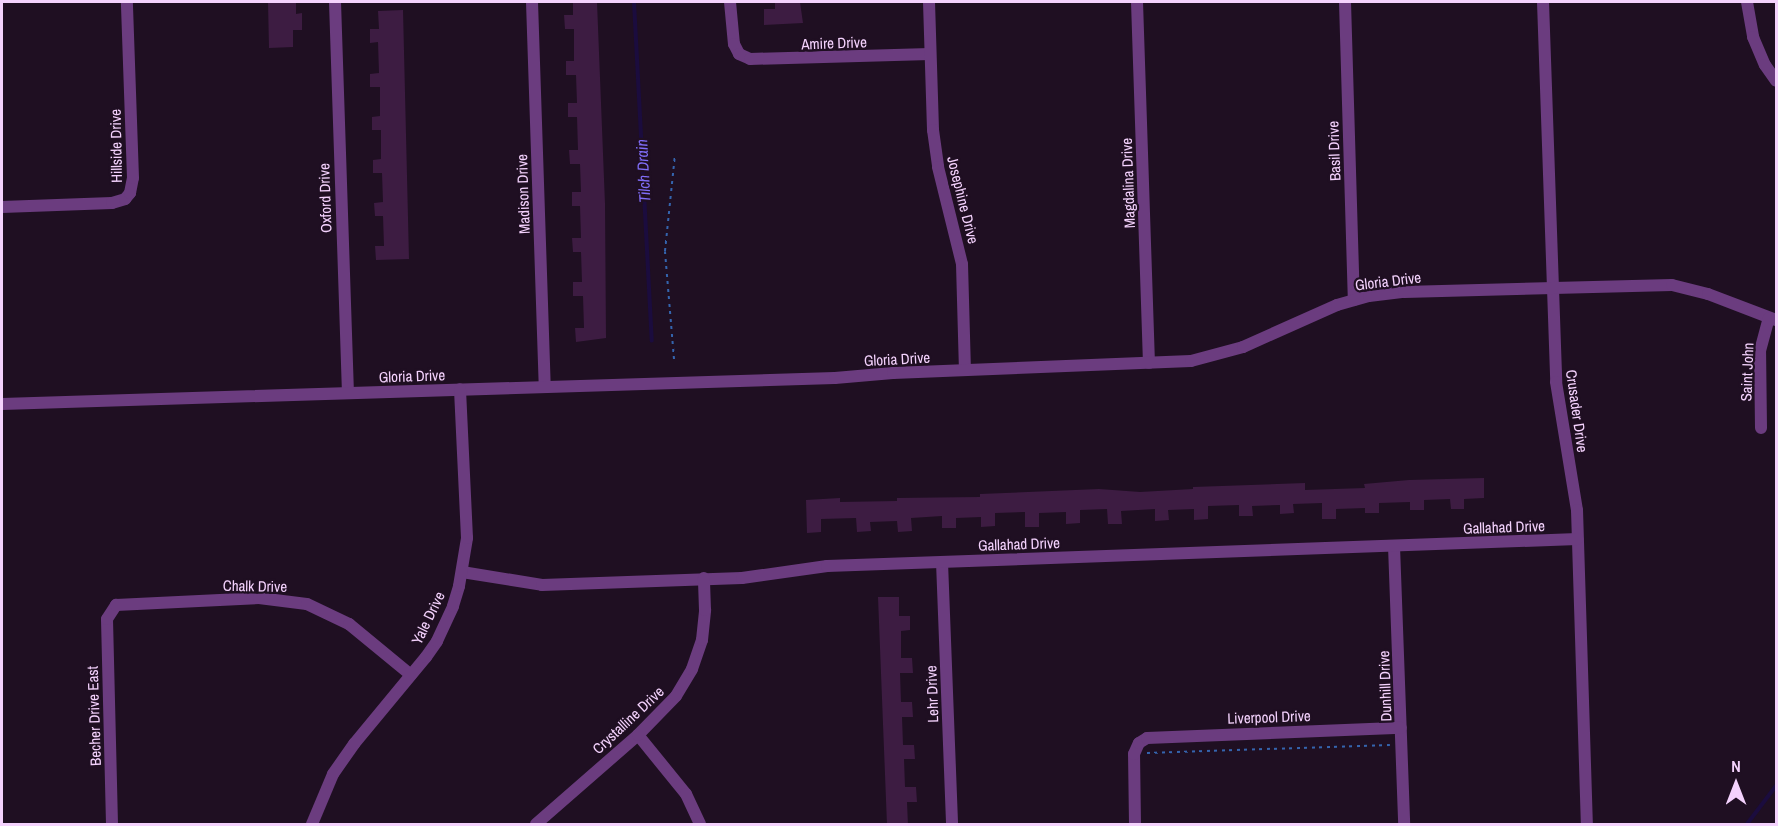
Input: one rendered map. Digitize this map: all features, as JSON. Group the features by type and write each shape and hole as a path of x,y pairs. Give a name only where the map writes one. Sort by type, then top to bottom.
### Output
{"street":[{"name":"Hillside Drive","path":"2,207 112,204 125,199 130,193 133,178 127,2"},
{"name":"Oxford Drive","path":"335,2 348,393"},
{"name":"Madison Drive","path":"532,2 545,386"},
{"name":"Amire Drive","path":"730,2 734,44 739,54 759,60 930,54"},
{"name":"Josephine Drive","path":"929,2 933,130 938,168 962,264 965,370"},
{"name":"Magdalina Drive","path":"1137,2 1149,363"},
{"name":"Basil Drive","path":"1345,2 1354,300"},
{"name":"Crusader Drive","path":"1543,2 1557,402 1575,494 1587,825"},
{"path":"1747,2 1753,38 1765,65 1776,81"},
{"name":"Gloria Drive","path":"2,404 835,378 1191,361 1226,353 1354,300 1404,292 1672,285 1708,294 1773,319"},
{"name":"Saint John","path":"1761,428 1760,351 1773,319"},
{"name":"Yale Drive","path":"312,825 325,789 343,759 437,641 446,624 462,572 466,518 460,389"},
{"name":"Gallahad Drive","path":"462,572 542,585 758,576 826,566 1578,539"},
{"name":"Dunhill Drive","path":"1394,546 1404,825"},
{"name":"Lehr Drive","path":"942,562 951,825"},
{"name":"Crystalline Drive","path":"536,825 638,735 676,696 698,655 704,624 705,578"},
{"name":"Chalk Drive","path":"112,608 130,602 259,598 299,603 321,609 349,624 411,675"},
{"name":"Becher Drive East","path":"112,608 107,619 112,825"},
{"name":"Liverpool Drive","path":"1140,748 1157,736 1401,728"},
{"path":"638,735 682,788 699,825"},
{"path":"1135,825 1133,763 1140,748"}],"path":[{"path":"674,359 665,251 675,155"},
{"path":"1140,748 1392,745"}],"building":[{"path":"268,2 296,2 296,14 302,13 302,30 293,30 293,47 269,48"},
{"path":"573,2 597,2 605,204 606,338 576,342 575,328 584,328 583,296 573,296 573,282 582,282 581,252 573,252 572,238 581,238 580,206 572,206 572,192 581,192 580,164 570,164 569,150 578,150 577,117 568,117 568,103 577,103 576,75 566,75 566,61 574,61 574,29 565,29 564,15 573,15"},
{"path":"775,2 800,2 803,23 764,25 764,9 775,9"},
{"path":"403,10 409,259 376,260 375,246 384,246 383,216 375,216 374,203 383,202 382,173 373,173 373,160 381,159 381,130 372,130 372,117 380,116 380,87 370,87 370,74 379,73 378,42 370,43 370,29 379,29 378,11"},
{"path":"1484,478 1484,498 1464,499 1464,509 1451,509 1450,499 1424,500 1424,510 1410,510 1410,502 1379,503 1379,513 1365,513 1365,508 1336,509 1336,519 1322,519 1322,503 1293,504 1294,513 1280,514 1280,505 1252,506 1253,516 1239,516 1239,505 1208,506 1208,519 1194,520 1194,509 1168,510 1169,520 1155,521 1155,509 1121,511 1122,524 1108,524 1107,509 1080,510 1080,523 1066,524 1066,512 1039,513 1039,527 1025,527 1025,512 995,513 995,526 981,527 981,517 956,518 956,528 942,528 942,516 911,518 912,531 898,532 897,521 870,522 871,531 857,532 856,518 821,519 821,532 807,533 806,500 840,498 840,502 897,501 897,498 980,497 980,494 1099,489 1140,492 1193,489 1193,487 1305,483 1305,490 1365,488 1364,484 1409,480"},
{"path":"878,597 899,597 899,616 910,616 910,630 901,631 901,658 912,658 913,673 900,673 901,702 912,702 913,717 902,717 903,745 914,745 915,759 904,759 905,787 916,787 917,802 907,802 908,825 887,825"}],"waterway":[{"name":"Tilch Drain","path":"634,2 652,341"},
{"path":"1747,824 1776,786"}]}
